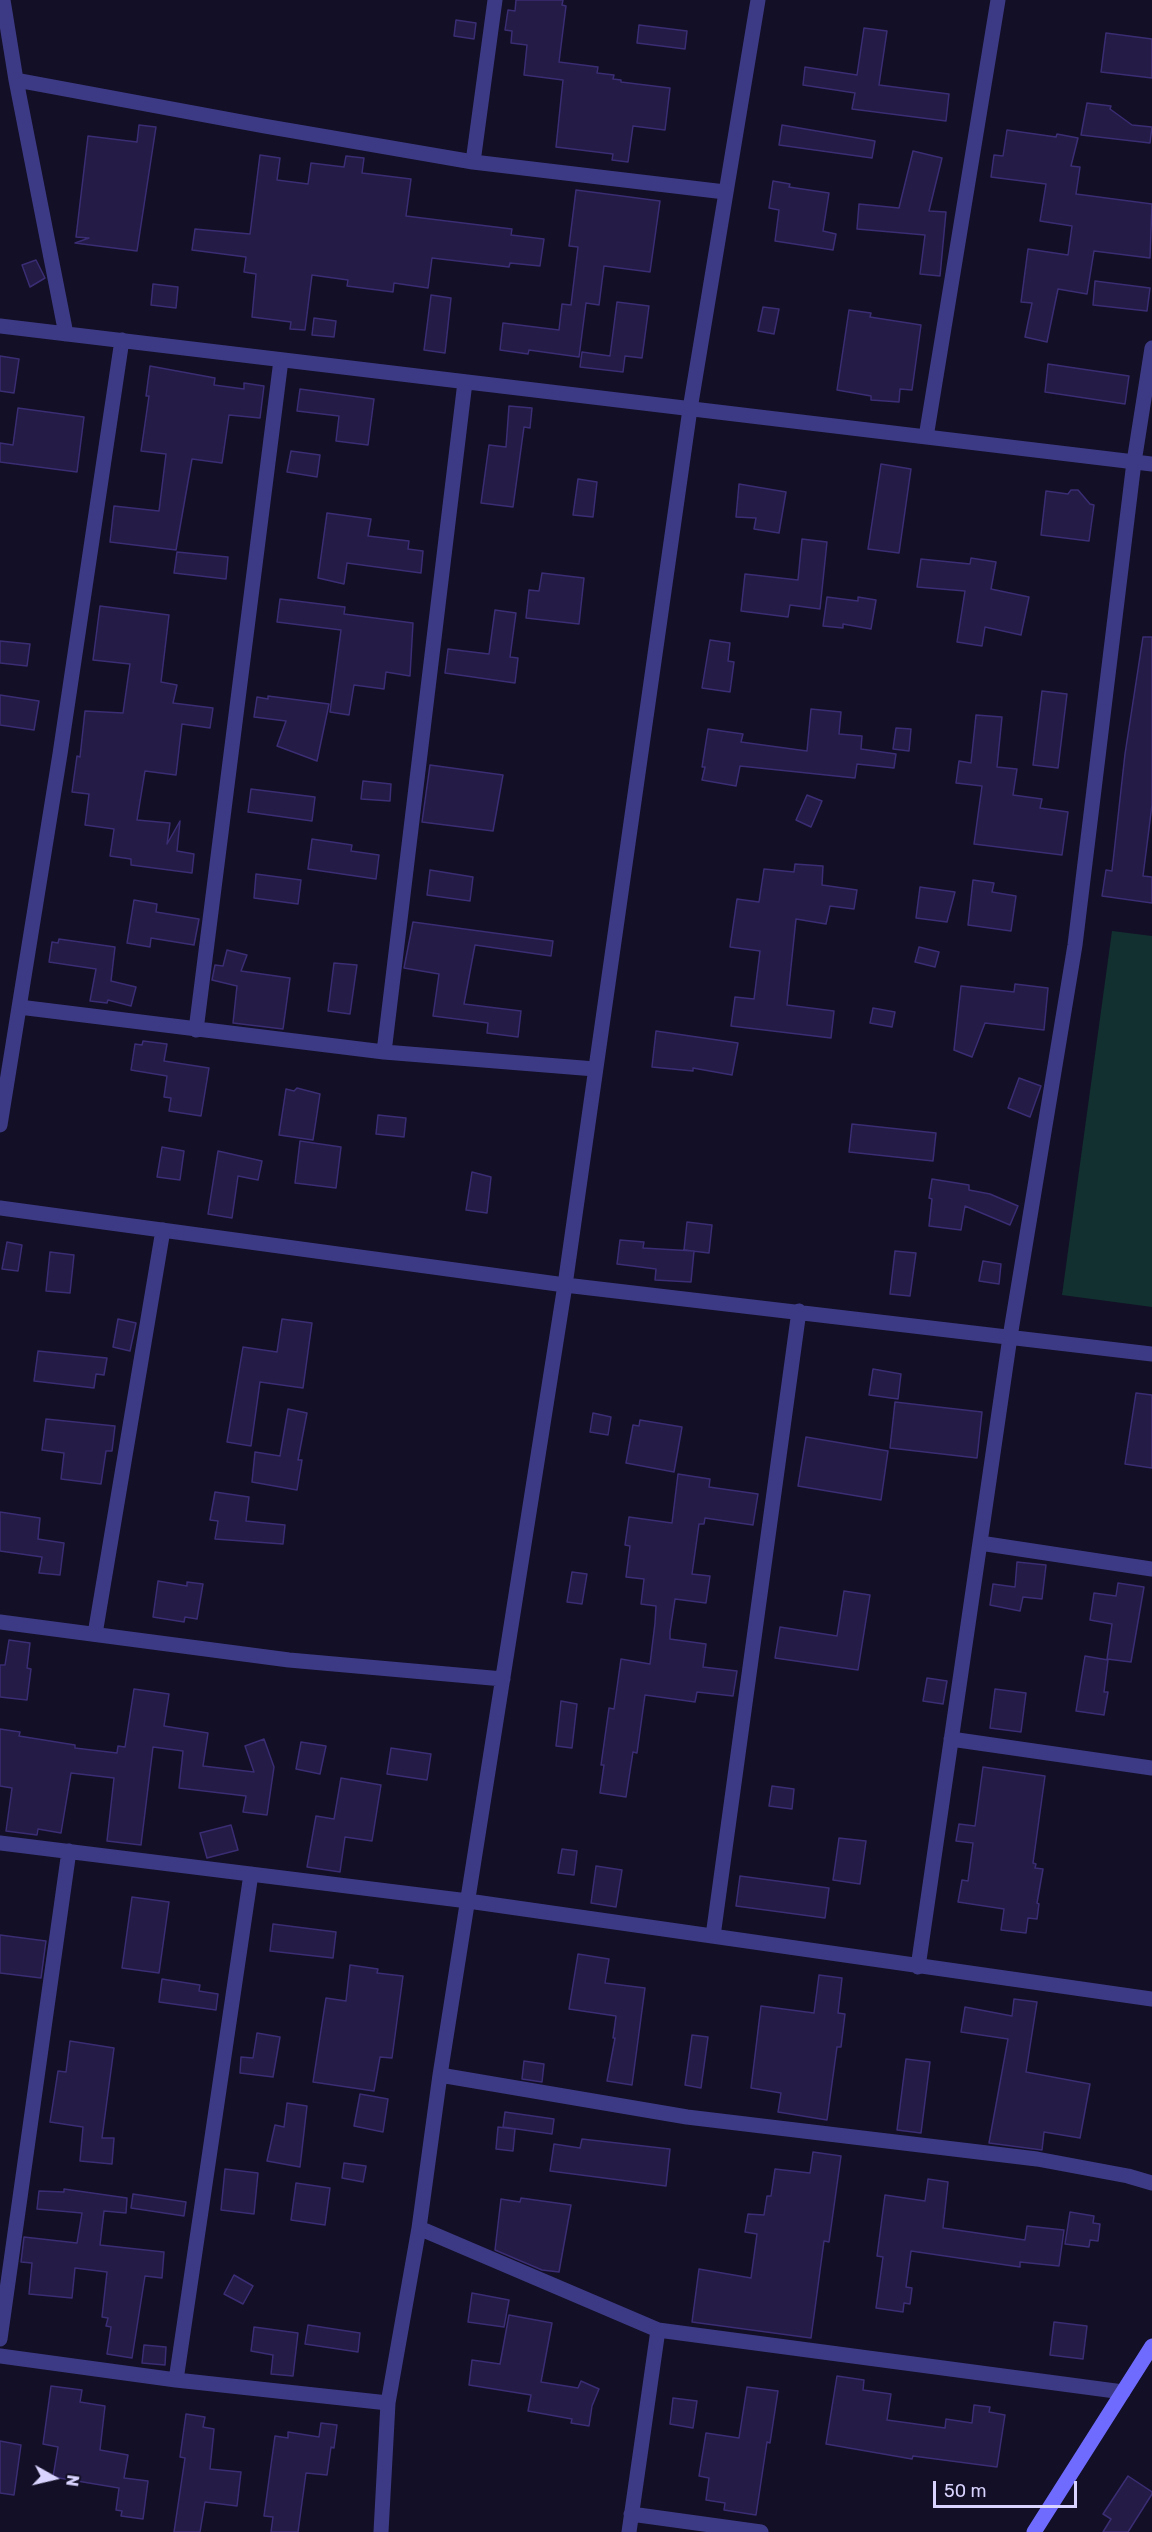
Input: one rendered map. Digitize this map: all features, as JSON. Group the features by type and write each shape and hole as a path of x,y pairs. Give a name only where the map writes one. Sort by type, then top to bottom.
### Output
{"street":[{"path":"3,0 16,80 66,334"},
{"path":"473,162 495,0"},
{"path":"381,2532 388,2403 419,2228 440,2075 565,1285 690,409 758,0"},
{"path":"926,437 998,0"},
{"path":"16,80 473,162 725,192"},
{"path":"0,326 1152,464"},
{"path":"0,1125 60,754 122,340"},
{"path":"918,1967 1010,1336 1075,945 1134,462 1152,348"},
{"path":"196,1030 281,360"},
{"path":"384,1052 465,382"},
{"path":"20,1006 384,1052 595,1069"},
{"path":"0,1208 565,1285 1152,1354"},
{"path":"95,1634 163,1230"},
{"path":"712,1936 799,1311"},
{"path":"980,1543 1152,1569"},
{"path":"0,1622 289,1660 502,1678"},
{"path":"951,1739 1152,1768"},
{"path":"0,1843 468,1901 1152,1999"},
{"path":"0,2339 69,1851"},
{"path":"176,2380 251,1874"},
{"path":"440,2075 687,2117 1037,2159 1128,2176 1152,2183"},
{"path":"419,2228 658,2330 1123,2392"},
{"path":"629,2532 658,2330"},
{"path":"1034,2532 1152,2346"},
{"path":"0,2356 176,2380 388,2403"},
{"path":"631,2514 761,2532"}],"green space":[{"path":"1112,931 1152,936 1152,1307 1062,1295"}],"building":[{"path":"516,0 563,0 562,5 566,6 559,62 598,67 597,73 614,75 613,79 621,80 621,82 670,88 665,130 633,126 628,162 612,160 613,154 556,147 563,80 524,75 527,45 511,43 512,31 505,30 508,10 515,11"},
{"path":"456,20 476,23 474,39 454,36"},
{"path":"639,25 687,31 685,49 637,43"},
{"path":"864,28 887,31 879,85 949,94 946,121 852,109 855,93 803,85 805,67 857,75"},
{"path":"1106,33 1152,39 1152,78 1101,72"},
{"path":"1087,103 1111,106 1110,109 1132,125 1152,127 1150,143 1081,135"},
{"path":"139,125 156,127 137,251 75,243 89,238 76,237 88,136 137,142"},
{"path":"782,125 875,141 872,158 779,145"},
{"path":"1007,130 1078,138 1071,166 1080,167 1076,194 1152,204 1150,258 1094,251 1087,294 1058,289 1047,342 1025,337 1032,303 1021,302 1028,249 1068,255 1072,226 1040,221 1046,184 991,177 994,155 1003,156"},
{"path":"913,151 942,158 929,211 946,212 940,276 920,274 925,235 857,229 859,204 899,208"},
{"path":"260,155 280,158 277,180 308,184 311,163 344,167 346,156 364,158 362,173 411,179 406,216 512,229 511,235 544,239 540,266 510,263 509,267 432,258 428,288 394,283 393,292 347,286 348,280 312,275 305,330 290,329 291,322 252,317 256,274 244,272 246,257 192,250 195,229 250,234"},
{"path":"773,181 790,184 789,187 829,193 823,231 836,234 833,250 775,241 779,210 769,208"},
{"path":"576,190 660,201 650,272 604,266 599,305 586,303 579,357 529,350 528,354 500,350 503,323 559,330 562,304 571,305 578,247 569,246"},
{"path":"36,260 45,278 30,287 22,265"},
{"path":"1095,281 1150,288 1147,311 1093,305"},
{"path":"153,284 178,287 176,308 151,305"},
{"path":"431,295 451,298 445,353 424,350"},
{"path":"617,302 649,306 642,358 625,356 623,372 580,367 582,352 610,356"},
{"path":"763,307 779,309 774,334 758,331"},
{"path":"849,310 871,313 870,317 921,325 912,390 900,389 899,402 871,400 871,396 837,390"},
{"path":"314,318 336,321 334,337 312,335"},
{"path":"0,356 19,359 14,393 0,391"},
{"path":"1048,364 1129,376 1125,404 1045,392"},
{"path":"150,366 215,378 214,385 244,389 244,383 264,386 260,418 229,415 222,463 192,459 176,550 110,542 114,506 159,511 166,454 141,451 149,396 146,396"},
{"path":"300,389 374,399 368,445 336,441 339,416 297,411"},
{"path":"509,406 532,408 530,428 524,427 513,507 481,503 489,445 506,447"},
{"path":"18,408 84,417 77,472 0,462 0,443 13,445"},
{"path":"291,451 320,455 317,477 287,472"},
{"path":"881,464 911,469 899,553 868,549"},
{"path":"578,479 597,482 593,517 573,515"},
{"path":"739,484 786,492 779,533 754,529 756,518 736,517"},
{"path":"1071,490 1078,490 1090,504 1094,505 1089,541 1041,535 1046,491 1068,494"},
{"path":"327,513 371,519 368,536 409,541 408,549 423,551 421,573 347,563 344,584 318,578"},
{"path":"802,539 827,542 820,609 790,605 788,617 741,611 745,574 798,580"},
{"path":"177,552 228,557 226,579 174,573"},
{"path":"971,558 996,562 991,589 1029,597 1021,635 985,627 982,646 957,642 965,591 917,587 921,559 970,564"},
{"path":"542,573 584,578 579,624 526,618 529,590 539,591"},
{"path":"827,597 858,601 858,597 876,600 871,629 843,624 843,628 823,626"},
{"path":"280,599 345,607 344,614 413,623 410,676 386,672 384,689 354,685 349,715 330,712 341,630 277,622"},
{"path":"100,606 169,615 161,682 177,685 173,703 213,708 210,728 182,724 176,775 145,771 137,820 170,823 167,844 180,821 177,851 194,854 192,873 131,865 131,859 110,856 114,829 85,825 89,794 72,792 77,756 80,757 85,711 123,713 130,664 93,660"},
{"path":"495,610 516,613 510,657 518,658 515,683 445,673 448,649 489,654"},
{"path":"1143,637 1152,637 1152,805 1143,876 1152,877 1152,903 1102,896 1106,870 1112,871 1125,754"},
{"path":"710,640 730,643 728,661 734,662 730,692 702,688"},
{"path":"0,641 30,644 27,666 0,663"},
{"path":"1042,691 1067,694 1058,768 1033,765"},
{"path":"0,695 39,701 34,730 0,725"},
{"path":"268,696 329,704 317,761 277,746 286,721 254,717 257,697 268,699"},
{"path":"811,709 841,712 839,734 862,736 861,749 896,754 894,768 857,764 855,778 740,766 736,786 702,780 708,729 743,734 741,742 807,751"},
{"path":"976,715 1002,717 997,767 1017,769 1013,795 1042,799 1040,808 1068,812 1062,855 974,844 982,786 956,783 959,761 971,763"},
{"path":"896,728 911,729 909,751 893,749"},
{"path":"430,765 503,775 493,831 422,822"},
{"path":"363,781 391,784 390,801 361,799"},
{"path":"251,789 315,797 312,821 248,812"},
{"path":"807,795 822,801 811,827 796,820"},
{"path":"312,839 352,845 351,851 379,855 376,879 308,869"},
{"path":"795,864 823,866 822,885 857,890 854,909 830,906 826,924 796,919 787,1005 834,1011 831,1038 731,1026 735,997 754,999 760,951 730,947 737,899 759,902 764,869 794,872"},
{"path":"430,870 473,877 470,901 427,895"},
{"path":"256,874 301,880 298,904 254,898"},
{"path":"973,880 994,883 992,892 1016,896 1011,931 968,925"},
{"path":"920,887 955,892 947,922 916,918"},
{"path":"134,900 157,904 156,912 199,919 194,945 151,938 150,947 127,943"},
{"path":"413,922 553,941 551,956 475,945 464,1004 521,1011 518,1037 487,1033 488,1023 433,1016 439,974 404,968"},
{"path":"59,939 115,947 111,981 136,987 131,1006 108,1000 107,1003 90,1001 96,969 49,962 52,942 58,943"},
{"path":"919,947 939,952 935,967 915,962"},
{"path":"227,950 247,955 241,971 290,978 283,1029 233,1023 237,986 212,980 215,965 223,966"},
{"path":"334,963 357,965 350,1014 328,1011"},
{"path":"1015,984 1048,988 1044,1030 985,1023 972,1057 954,1050 961,986 1014,992"},
{"path":"873,1008 895,1012 892,1027 870,1023"},
{"path":"656,1031 738,1043 732,1075 693,1068 693,1071 652,1067"},
{"path":"143,1041 167,1044 164,1061 209,1068 201,1116 169,1111 171,1098 164,1097 167,1076 131,1070 135,1044 142,1045"},
{"path":"1019,1078 1041,1086 1030,1117 1008,1108"},
{"path":"297,1088 320,1094 313,1140 279,1135 286,1089 294,1091"},
{"path":"378,1115 406,1118 404,1137 376,1134"},
{"path":"852,1124 936,1133 933,1161 849,1152"},
{"path":"300,1141 341,1147 336,1188 295,1183"},
{"path":"162,1147 184,1151 180,1180 157,1177"},
{"path":"218,1151 262,1161 258,1180 238,1176 232,1218 208,1214"},
{"path":"472,1172 491,1177 487,1213 466,1210"},
{"path":"932,1179 969,1185 969,1190 990,1194 1018,1206 1010,1225 965,1206 961,1230 929,1226"},
{"path":"687,1222 712,1225 709,1253 684,1250"},
{"path":"620,1240 644,1242 643,1248 694,1251 691,1282 655,1280 656,1269 617,1264"},
{"path":"7,1242 22,1245 18,1271 2,1269"},
{"path":"895,1251 916,1253 910,1296 890,1294"},
{"path":"50,1252 74,1255 70,1293 46,1291"},
{"path":"983,1261 1001,1264 999,1284 979,1281"},
{"path":"118,1319 136,1323 130,1351 113,1347"},
{"path":"282,1319 312,1323 303,1388 260,1382 251,1446 227,1442 243,1347 277,1352"},
{"path":"38,1351 107,1358 104,1375 96,1374 94,1388 34,1381"},
{"path":"873,1369 901,1374 898,1399 869,1395"},
{"path":"1136,1393 1152,1395 1152,1468 1125,1464"},
{"path":"895,1402 982,1412 977,1458 890,1448"},
{"path":"288,1409 307,1413 298,1460 302,1460 297,1490 252,1482 255,1452 280,1456"},
{"path":"593,1413 611,1417 608,1435 590,1432"},
{"path":"46,1419 115,1426 112,1451 106,1451 101,1484 61,1479 64,1453 42,1450"},
{"path":"640,1420 682,1427 674,1472 626,1463 633,1425 639,1426"},
{"path":"806,1437 888,1451 881,1500 798,1486"},
{"path":"678,1474 710,1479 709,1487 758,1494 753,1525 705,1518 704,1524 699,1524 692,1574 710,1576 706,1603 675,1599 670,1632 670,1639 706,1644 703,1667 737,1671 733,1696 697,1692 695,1702 645,1695 637,1753 633,1752 626,1797 600,1793 604,1765 601,1765 609,1708 614,1709 621,1659 650,1664 655,1623 656,1606 641,1604 644,1579 626,1577 630,1546 625,1545 629,1517 672,1523"},
{"path":"215,1492 249,1497 246,1521 285,1525 283,1544 215,1539 218,1521 210,1520"},
{"path":"0,1512 40,1518 38,1539 64,1543 60,1575 39,1573 42,1557 0,1551"},
{"path":"1017,1562 1046,1565 1042,1599 1023,1597 1020,1611 990,1605 993,1584 1015,1587"},
{"path":"572,1572 587,1574 582,1604 567,1602"},
{"path":"158,1581 187,1586 187,1582 203,1584 197,1619 185,1617 184,1622 153,1617"},
{"path":"1118,1583 1144,1587 1131,1662 1107,1659 1112,1624 1090,1620 1094,1593 1116,1596"},
{"path":"844,1591 870,1595 858,1670 775,1658 780,1627 837,1636"},
{"path":"9,1640 30,1643 27,1668 31,1669 27,1700 0,1697 0,1665 5,1665"},
{"path":"1085,1656 1108,1660 1104,1692 1108,1692 1104,1715 1076,1711"},
{"path":"927,1678 947,1681 943,1704 923,1701"},
{"path":"134,1689 169,1694 164,1726 208,1733 203,1766 254,1772 245,1746 264,1739 274,1767 267,1815 243,1812 246,1796 179,1788 183,1751 153,1747 141,1845 107,1841 114,1778 71,1773 61,1833 38,1829 37,1835 6,1831 12,1788 0,1786 0,1729 20,1732 19,1736 75,1745 75,1748 117,1753 118,1746 125,1747"},
{"path":"995,1689 1026,1693 1021,1732 990,1728"},
{"path":"561,1701 577,1704 572,1748 556,1746"},
{"path":"301,1742 326,1746 320,1774 296,1769"},
{"path":"391,1748 431,1754 427,1780 387,1774"},
{"path":"983,1767 1045,1776 1033,1863 1036,1864 1035,1868 1043,1869 1037,1903 1039,1904 1037,1919 1028,1918 1026,1933 1001,1930 1004,1909 958,1902 962,1880 968,1881 973,1843 956,1841 959,1824 975,1826"},
{"path":"341,1778 381,1785 372,1841 345,1837 340,1872 307,1867 316,1816 334,1819"},
{"path":"772,1786 794,1789 792,1809 769,1806"},
{"path":"231,1825 238,1850 207,1858 200,1833"},
{"path":"839,1838 866,1841 860,1884 833,1880"},
{"path":"562,1849 577,1851 574,1875 558,1873"},
{"path":"596,1866 622,1870 616,1907 591,1903"},
{"path":"740,1876 829,1888 825,1918 736,1906"},
{"path":"132,1897 169,1902 159,1973 122,1968"},
{"path":"273,1924 336,1932 333,1958 270,1951"},
{"path":"0,1935 46,1941 41,1978 0,1973"},
{"path":"578,1954 609,1959 605,1983 645,1988 632,2085 607,2081 615,2038 613,2038 616,2016 569,2009"},
{"path":"350,1965 378,1969 377,1973 403,1976 392,2058 380,2057 374,2091 313,2082 326,1998 346,2001"},
{"path":"819,1975 842,1978 838,2013 845,2014 841,2047 837,2047 827,2120 778,2112 781,2093 751,2088 761,2006 814,2013"},
{"path":"162,1979 200,1985 199,1991 218,1994 216,2010 159,2002"},
{"path":"1014,1999 1037,2002 1026,2072 1090,2084 1080,2138 1044,2132 1042,2150 989,2143 1008,2039 961,2032 965,2007 1012,2016"},
{"path":"257,2033 280,2037 273,2077 240,2073 241,2057 253,2058"},
{"path":"692,2035 708,2037 701,2088 685,2085"},
{"path":"70,2041 114,2048 102,2138 114,2138 112,2164 80,2161 83,2127 50,2122 58,2071 66,2072"},
{"path":"906,2059 930,2062 921,2133 897,2130"},
{"path":"524,2061 544,2064 542,2082 522,2079"},
{"path":"360,2094 388,2099 383,2132 354,2126"},
{"path":"287,2103 307,2106 300,2167 267,2161 275,2125 284,2127"},
{"path":"505,2112 554,2119 552,2134 503,2127"},
{"path":"498,2127 515,2129 513,2151 496,2149"},
{"path":"582,2139 670,2149 666,2186 550,2171 554,2144 580,2148"},
{"path":"813,2152 841,2156 829,2242 824,2241 811,2338 692,2322 699,2269 751,2278 757,2234 745,2232 748,2214 764,2215 767,2196 771,2196 775,2169 810,2173"},
{"path":"344,2163 366,2166 363,2182 342,2178"},
{"path":"225,2169 258,2173 254,2214 221,2210"},
{"path":"928,2179 948,2182 943,2228 1025,2240 1027,2226 1064,2230 1059,2266 1020,2262 1020,2267 911,2251 906,2287 912,2288 910,2304 904,2303 903,2312 876,2308 883,2257 877,2256 885,2195 925,2201"},
{"path":"296,2183 330,2188 325,2225 291,2220"},
{"path":"64,2189 127,2198 126,2213 104,2211 100,2245 164,2252 162,2278 145,2276 132,2358 107,2354 111,2327 106,2326 108,2318 102,2317 107,2272 75,2268 72,2298 29,2294 32,2263 21,2262 24,2237 77,2243 82,2213 37,2209 39,2191 64,2192"},
{"path":"133,2194 186,2202 184,2216 131,2208"},
{"path":"521,2198 571,2205 559,2272 542,2270 495,2250 501,2199 520,2202"},
{"path":"1070,2212 1094,2216 1093,2223 1100,2224 1098,2241 1090,2240 1089,2247 1065,2244"},
{"path":"234,2275 253,2286 243,2304 224,2294"},
{"path":"472,2293 509,2300 504,2327 468,2322"},
{"path":"509,2315 552,2323 541,2382 578,2388 581,2381 599,2389 592,2406 589,2426 571,2423 572,2419 528,2411 531,2395 469,2385 472,2360 500,2364"},
{"path":"1054,2322 1087,2326 1083,2359 1050,2355"},
{"path":"308,2325 360,2333 358,2352 305,2344"},
{"path":"254,2327 298,2333 293,2376 271,2374 273,2355 251,2351"},
{"path":"144,2345 166,2347 165,2365 142,2363"},
{"path":"837,2376 864,2380 863,2390 891,2394 887,2420 945,2428 946,2419 972,2423 974,2405 990,2407 989,2412 1005,2415 997,2467 913,2456 912,2459 826,2444"},
{"path":"51,2386 82,2390 80,2402 105,2406 100,2450 128,2455 124,2478 148,2481 143,2519 121,2516 122,2511 116,2510 119,2488 53,2477 58,2447 43,2444"},
{"path":"747,2387 778,2391 770,2443 767,2442 756,2515 724,2510 725,2503 706,2500 709,2478 699,2476 706,2433 739,2438"},
{"path":"673,2398 697,2401 693,2428 670,2424"},
{"path":"186,2414 205,2417 203,2427 214,2429 210,2469 241,2472 237,2506 205,2502 200,2532 174,2532 185,2458 180,2457"},
{"path":"321,2423 337,2425 327,2475 306,2473 298,2532 271,2532 273,2517 264,2516 275,2436 288,2438 288,2432 319,2437"},
{"path":"0,2441 21,2445 14,2495 0,2493"},
{"path":"1128,2476 1152,2494 1128,2532 1103,2532 1111,2519 1103,2514"}]}
